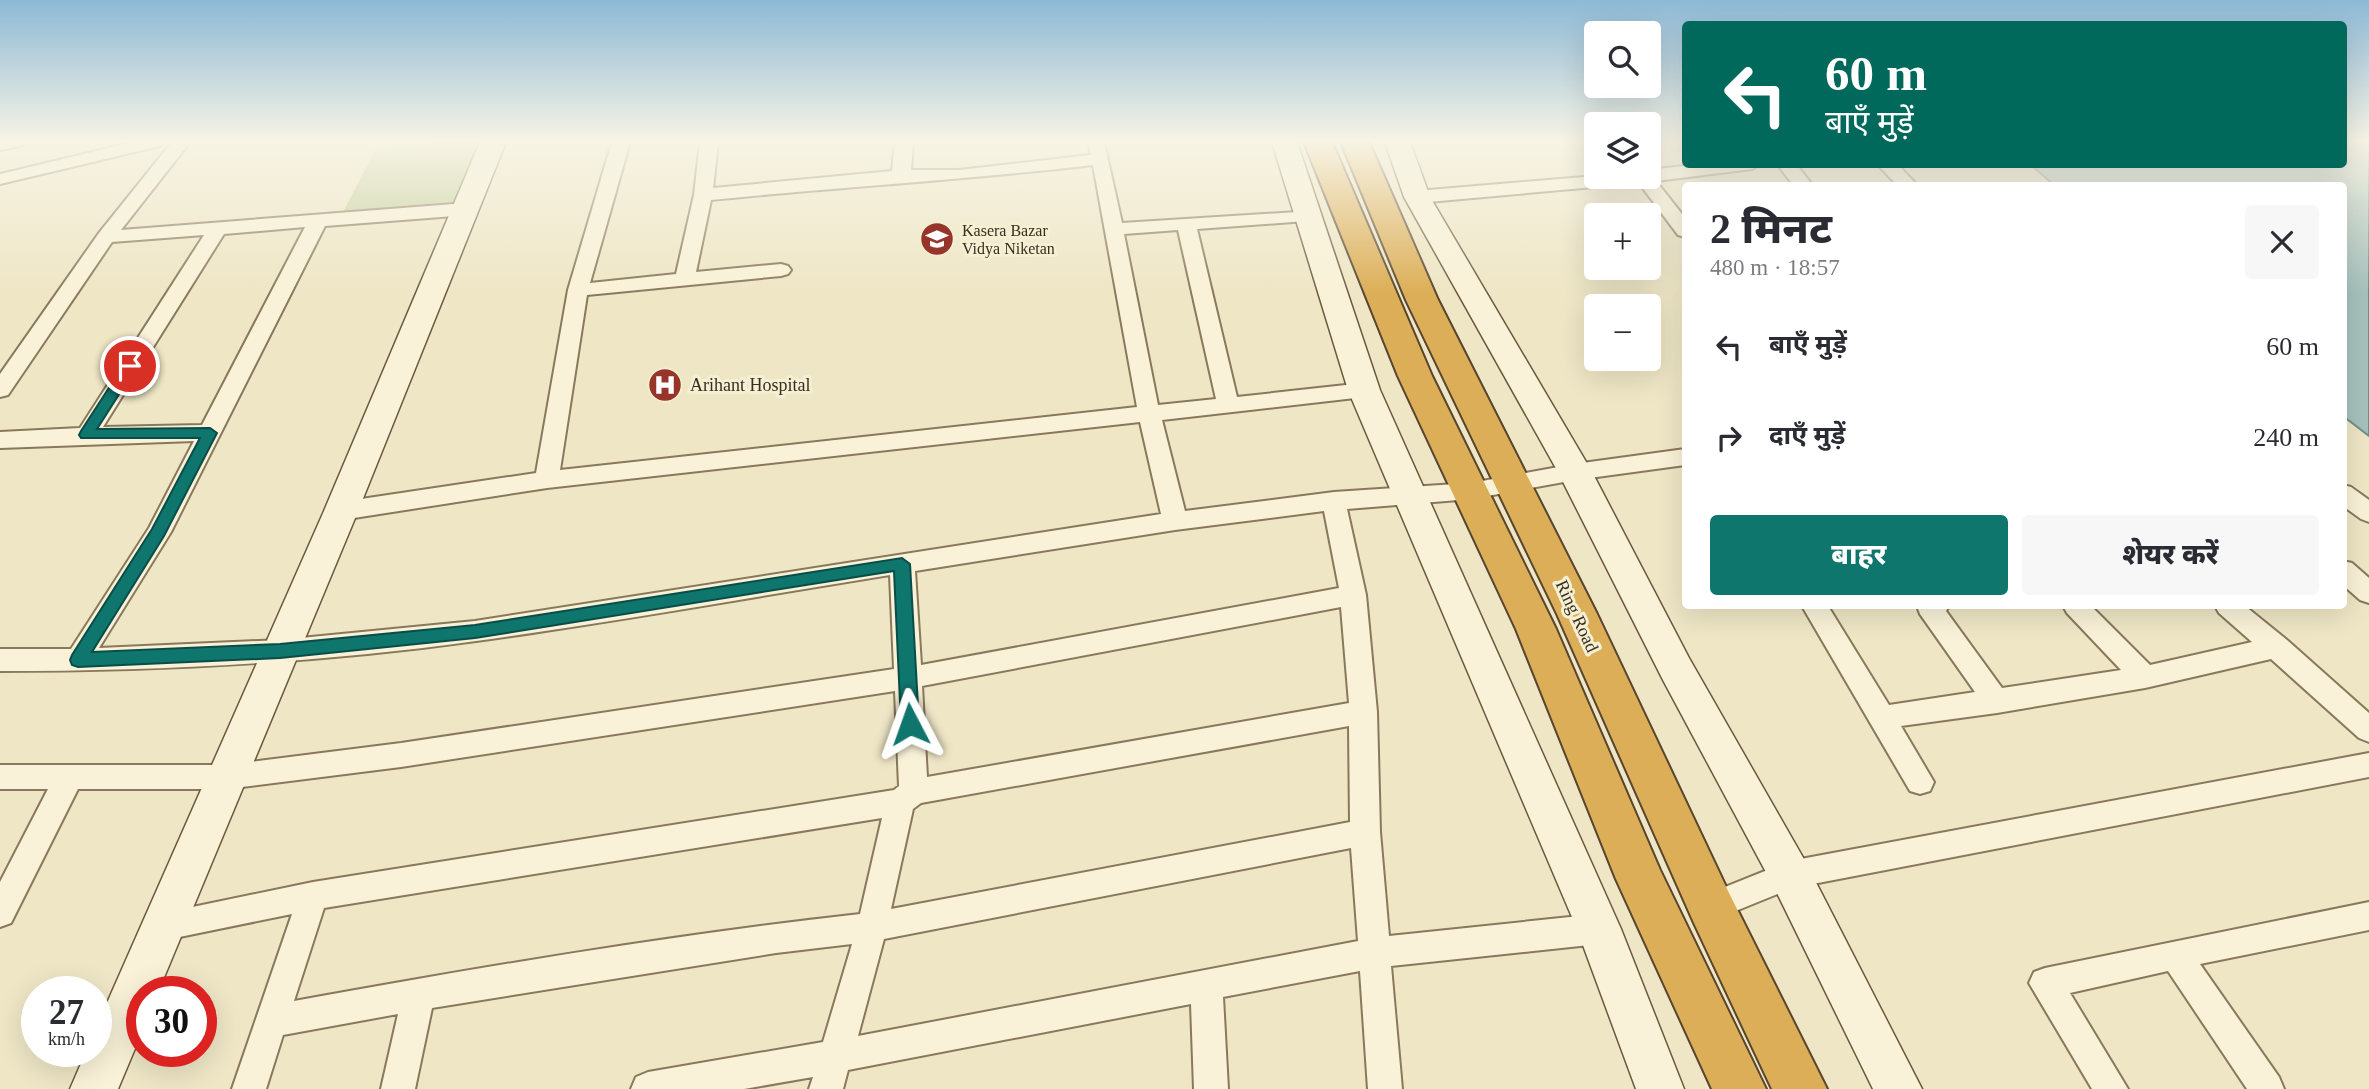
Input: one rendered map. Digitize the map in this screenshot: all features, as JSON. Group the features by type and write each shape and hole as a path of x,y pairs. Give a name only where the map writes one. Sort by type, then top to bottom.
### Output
{"highway":[{"path":"1339,193 1415,376 1536,629 1640,879 1739,1089"},
{"name":"Ring Road","path":"1377,193 1422,300 1577,614 1710,907 1800,1089"}],"street":[{"path":"0,390 106,237 141,193"},
{"path":"94,1089 341,511 473,193"},
{"path":"547,480 578,290 606,193"},
{"path":"684,281 704,195 727,193"},
{"path":"1108,193 1149,414 1175,521"},
{"path":"1299,193 1364,390 1599,929 1660,1089"},
{"path":"1415,193 1576,472 1676,669 1790,875 1898,1089"},
{"path":"1417,197 1465,193"},
{"path":"1657,193 1682,227"},
{"path":"106,237 467,209"},
{"path":"1115,229 1306,215"},
{"path":"78,660 159,532 318,220"},
{"path":"1186,224 1228,405"},
{"path":"86,435 218,228"},
{"path":"578,290 780,270"},
{"path":"341,511 547,480 1364,390"},
{"path":"0,440 86,435 210,433"},
{"path":"0,660 78,660 280,651 475,631 1175,521 1334,501 1471,491 1576,472 1682,457"},
{"path":"2347,496 2369,513"},
{"path":"1334,501 1353,595 1363,712 1365,832 1385,1089"},
{"path":"826,1089 907,797 907,678 902,564"},
{"path":"2347,574 2369,593"},
{"path":"0,778 226,777 401,755 907,678 1353,595"},
{"path":"1817,609 1920,782"},
{"path":"1930,609 1997,702"},
{"path":"2079,609 2145,677"},
{"path":"2232,609 2278,647 2369,730"},
{"path":"1880,718 2145,677 2278,647"},
{"path":"165,925 313,896 907,797 1363,712"},
{"path":"1710,907 1790,875 2369,765"},
{"path":"0,913 70,776"},
{"path":"273,1021 419,994 776,938 872,927 1365,832"},
{"path":"249,1089 313,896"},
{"path":"2110,1089 2045,984 2175,954 2369,916"},
{"path":"662,1088 1374,953 1599,929"},
{"path":"2175,954 2267,1089"},
{"path":"1206,984 1211,1089"},
{"path":"398,1089 419,994"}],"green space":[{"path":"353,193 463,193 460,203 343,212"}],"water":[{"path":"2347,193 2369,193 2369,436 2347,419"}],"place":[{"name":"Kasera Bazar Vidya Niketan","path":"937,239"},
{"name":"Arihant Hospital","path":"665,385"}],"route":[{"path":"130,366 86,435 210,433 159,532 78,660 280,651 475,631 902,564 910,724"}]}
